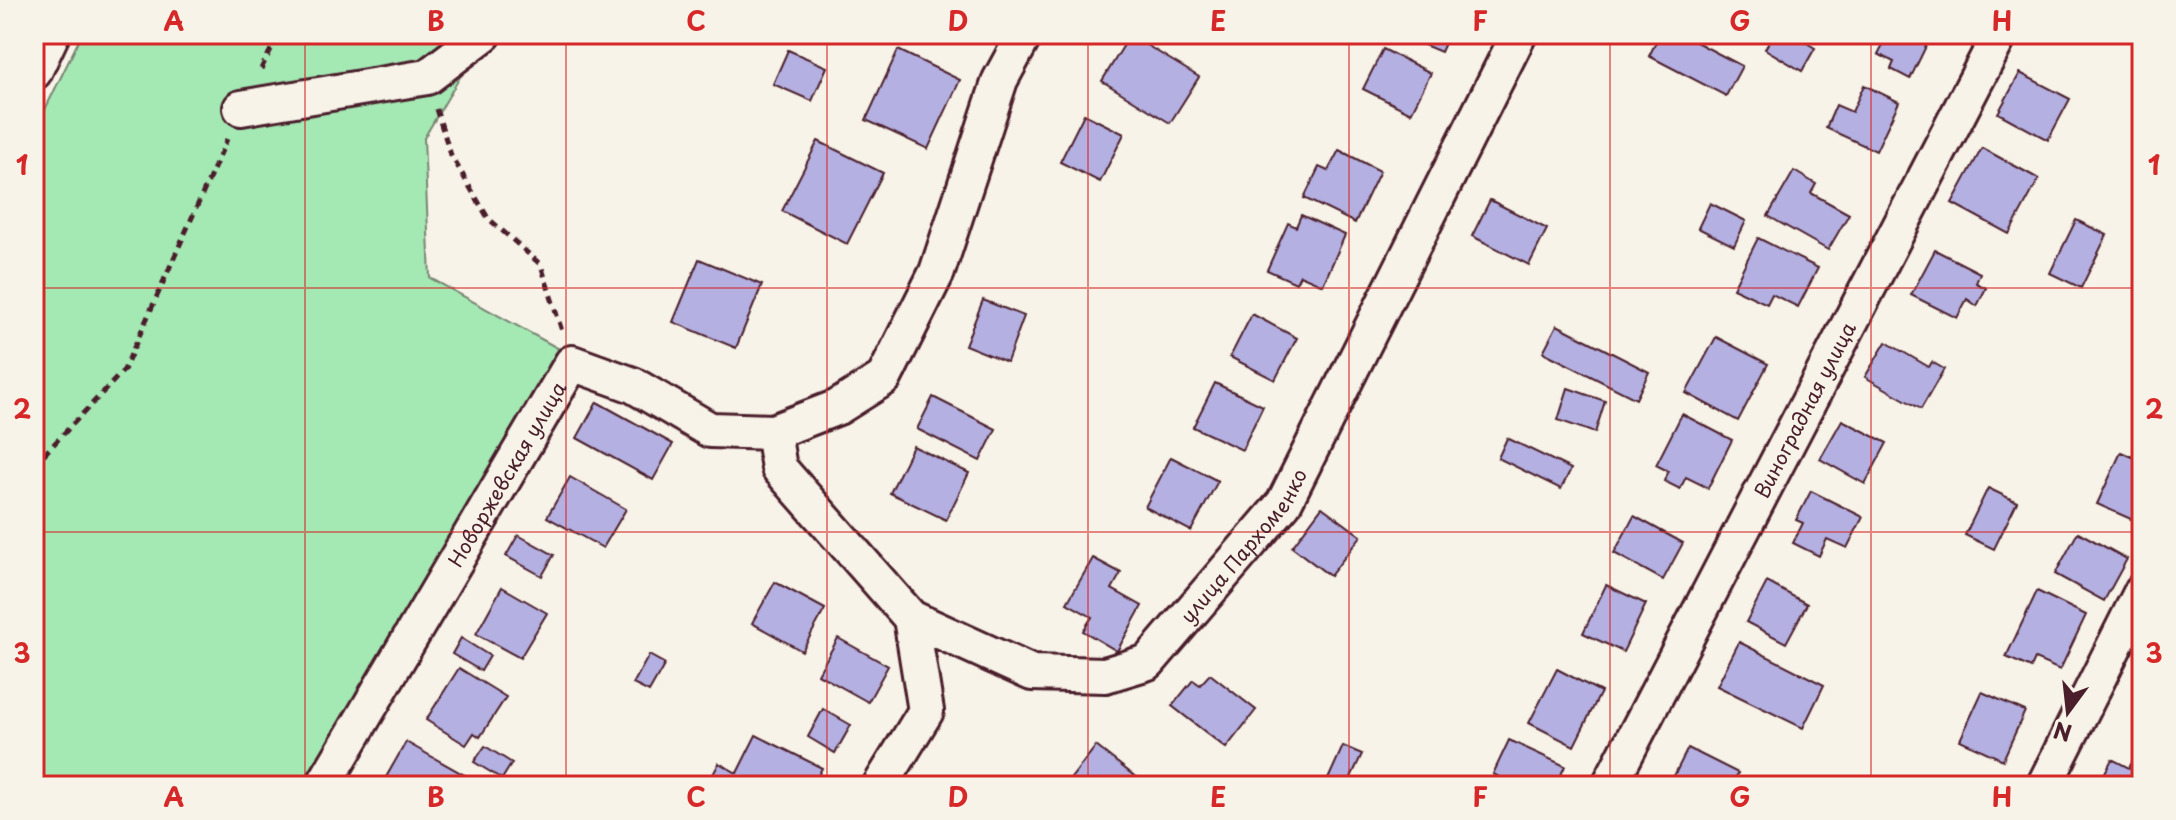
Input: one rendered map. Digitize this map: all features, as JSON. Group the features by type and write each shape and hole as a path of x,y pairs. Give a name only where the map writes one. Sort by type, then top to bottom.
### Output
{"street":[{"path":"34,72 52,34"},
{"path":"241,108 427,77 484,34"},
{"name":"Новоржевская улица","path":"323,786 572,363 633,385 710,430 773,432 838,407 884,378 937,272 1000,80 1025,34"},
{"name":"улица Пархоменко","path":"911,618 1032,673 1105,675 1148,662 1284,503 1519,34"},
{"name":"Виноградная улица","path":"1609,786 2000,34"},
{"path":"773,432 779,468 911,618 926,711 880,786"},
{"path":"2044,786 2142,591"}],"path":[{"path":"427,77 451,155 488,218 541,265 572,363"},
{"path":"34,465 124,370 241,108"}],"green space":[{"path":"82,34 497,34 460,77 424,138 430,278 561,350 305,786 34,786 34,132"}],"building":[{"path":"1398,34 1449,34 1441,52"},
{"path":"1660,34 1681,34 1742,66 1726,96 1649,56"},
{"path":"1773,34 1792,34 1815,48 1802,71 1765,49"},
{"path":"1881,34 1932,34 1910,79 1891,69 1894,62 1878,54 1887,37"},
{"path":"1130,35 1199,77 1170,123 1102,81"},
{"path":"1383,49 1431,73 1411,113 1363,89"},
{"path":"788,50 827,67 812,101 773,84"},
{"path":"898,50 960,80 928,149 866,120"},
{"path":"2020,73 2070,99 2048,140 1998,113"},
{"path":"1864,85 1899,102 1876,151 1826,128 1836,105 1852,112"},
{"path":"1084,114 1124,134 1100,182 1060,162"},
{"path":"818,141 883,173 847,244 782,211"},
{"path":"1982,148 2039,179 2009,234 1952,203"},
{"path":"1339,150 1380,171 1355,223 1304,198 1319,167 1328,171"},
{"path":"1794,171 1816,184 1811,193 1849,214 1828,250 1768,216"},
{"path":"1490,200 1547,229 1529,265 1472,236"},
{"path":"1710,203 1746,221 1734,246 1698,228"},
{"path":"1301,215 1345,235 1323,285 1300,275 1296,283 1267,270 1288,223 1296,227"},
{"path":"2076,220 2107,235 2081,288 2050,273"},
{"path":"1758,238 1818,268 1798,307 1772,294 1767,304 1733,288"},
{"path":"1935,250 1980,273 1976,283 1986,288 1977,306 1967,299 1957,318 1911,295"},
{"path":"699,259 762,285 736,348 673,322"},
{"path":"983,300 1024,316 1007,362 965,345"},
{"path":"1252,314 1297,338 1275,380 1230,357"},
{"path":"1557,325 1649,372 1636,399 1543,352"},
{"path":"1716,337 1768,364 1738,421 1686,393"},
{"path":"1886,342 1929,367 1932,362 1944,369 1921,409 1865,377"},
{"path":"1215,383 1263,406 1242,450 1193,427"},
{"path":"1568,388 1605,401 1595,433 1558,420"},
{"path":"933,397 996,429 980,461 917,429"},
{"path":"597,402 673,444 653,480 577,438"},
{"path":"1682,414 1732,440 1708,488 1686,477 1680,489 1664,481 1668,471 1656,465"},
{"path":"1842,420 1887,443 1865,484 1820,459"},
{"path":"1507,438 1571,469 1561,489 1498,458"},
{"path":"913,446 969,473 946,520 890,493"},
{"path":"2121,452 2142,461 2142,524 2097,504"},
{"path":"1171,457 1218,481 1191,531 1145,507"},
{"path":"570,477 626,509 603,548 547,517"},
{"path":"1988,488 2017,502 1994,549 1965,535"},
{"path":"1811,491 1863,517 1847,548 1827,539 1819,556 1793,543 1803,523 1796,520"},
{"path":"1322,507 1361,536 1330,576 1292,547"},
{"path":"1634,516 1683,543 1663,580 1614,553"},
{"path":"2078,532 2127,559 2104,601 2055,574"},
{"path":"518,535 554,555 542,576 506,556"},
{"path":"1093,558 1121,573 1112,589 1142,606 1117,651 1083,631 1092,617 1067,603"},
{"path":"775,582 825,609 802,651 752,623"},
{"path":"1767,582 1807,604 1786,643 1746,622"},
{"path":"1606,585 1646,604 1623,652 1583,633"},
{"path":"502,587 547,613 520,658 476,634"},
{"path":"2037,591 2086,615 2060,670 2035,659 2031,668 2006,657"},
{"path":"461,638 490,656 481,671 452,654"},
{"path":"838,638 888,666 868,702 818,674"},
{"path":"1739,642 1824,685 1803,728 1717,686"},
{"path":"649,655 665,664 649,692 633,684"},
{"path":"459,668 506,697 480,737 474,733 466,745 426,720"},
{"path":"1557,669 1601,692 1574,746 1529,723"},
{"path":"1210,674 1256,710 1226,748 1172,706 1193,680 1200,685"},
{"path":"1982,692 2025,711 2003,760 1960,740"},
{"path":"823,709 851,725 835,753 808,737"},
{"path":"756,735 822,768 813,786 708,784 719,763 737,773"},
{"path":"1509,740 1565,766 1556,786 1518,786 1493,774"},
{"path":"406,742 466,776 461,786 381,786"},
{"path":"485,746 512,763 502,779 474,762"},
{"path":"1096,746 1137,778 1131,786 1065,786"},
{"path":"1343,746 1362,754 1347,786 1325,786"},
{"path":"1688,748 1738,773 1732,786 1669,786"},
{"path":"2137,753 2142,755 2142,786 2098,786 2112,759 2129,768"}]}
